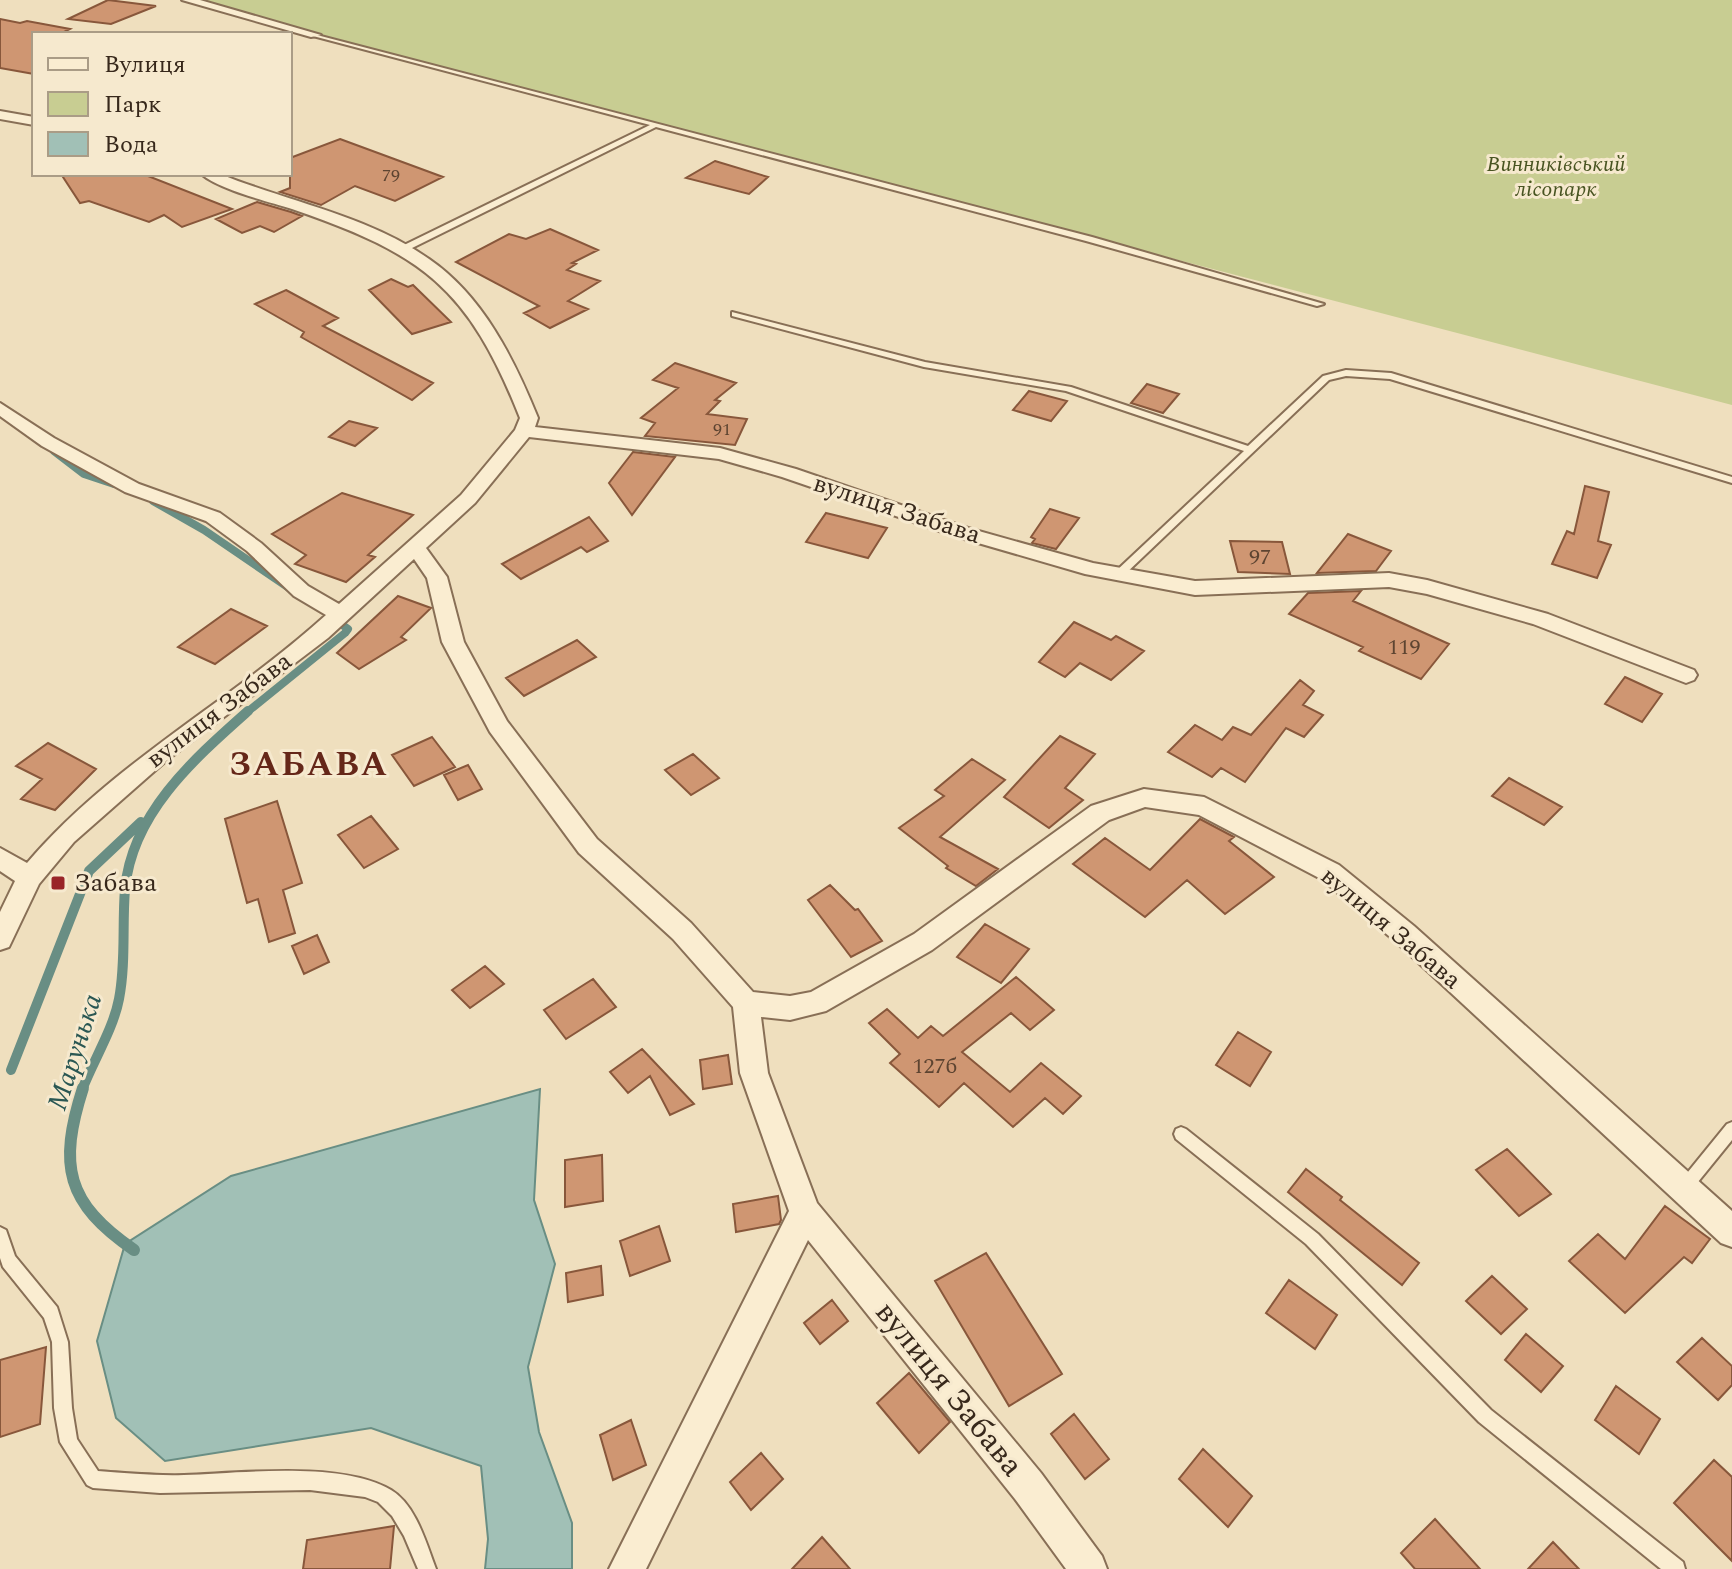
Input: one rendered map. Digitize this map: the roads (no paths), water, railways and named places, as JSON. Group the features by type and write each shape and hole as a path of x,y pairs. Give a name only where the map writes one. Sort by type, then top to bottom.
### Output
{"street":[{"path":"188,0 315,35"},
{"path":"0,115 32,121"},
{"path":"213,176 403,249 425,265 478,318 514,380 529,418 524,431"},
{"path":"0,408 48,442 132,488 213,517 254,547 332,621"},
{"name":"вулиця Забава","path":"0,939 29,878 65,835 158,755 332,621 416,548 468,499 524,431 720,454 789,473 961,532 1119,574 1195,588 1389,580 1419,585 1523,615 1686,675"},
{"path":"416,548 437,577 453,642 498,726 588,846 682,931 746,1003"},
{"name":"вулиця Забава","path":"1089,1569 1028,1486 805,1212 754,1073 746,1003 790,1008 816,1003 923,942 1100,813 1144,798 1204,806 1330,872 1405,934 1732,1232"},
{"path":"0,858 29,878"},
{"path":"627,1569 805,1212"}],"lane":[{"path":"315,35 1074,235 1320,304"},
{"path":"403,249 653,126"},
{"path":"735,314 924,364 1068,389 1250,450"},
{"path":"1119,574 1326,378 1346,373 1369,372 1391,376 1732,480"},
{"path":"1684,1188 1732,1129"},
{"path":"1181,1134 1312,1239 1485,1416 1676,1569"},
{"path":"0,1235 9,1261 51,1313 60,1342 63,1408 69,1442 93,1479 159,1484 321,1481 357,1486 385,1496 402,1515 427,1569"}],"water":[{"path":"540,1089 534,1200 555,1264 528,1367 539,1432 572,1523 572,1569 485,1569 488,1539 481,1466 371,1428 165,1461 116,1418 97,1341 125,1244 231,1176"}],"waterway":[{"name":"Марунька","path":"54,451 84,474 114,484"},
{"name":"Марунька","path":"153,501 204,530 289,588"},
{"name":"Марунька","path":"246,713 345,633 348,629 334,619"},
{"name":"Марунька","path":"82,1090 108,1034 119,999 125,889 130,862 140,836 153,812 187,768 248,711"},
{"path":"11,1070 89,871 141,822"},
{"name":"Марунька","path":"83,1088 71,1140 70,1161 74,1181 81,1199 94,1216 134,1250"}],"place":[{"name":"Забава","path":"58,883"}],"district":[{"name":"ЗАБАВА","path":"309,765"}],"park label":[{"name":"Винниківський лісопарк","path":"1556,176"}]}
